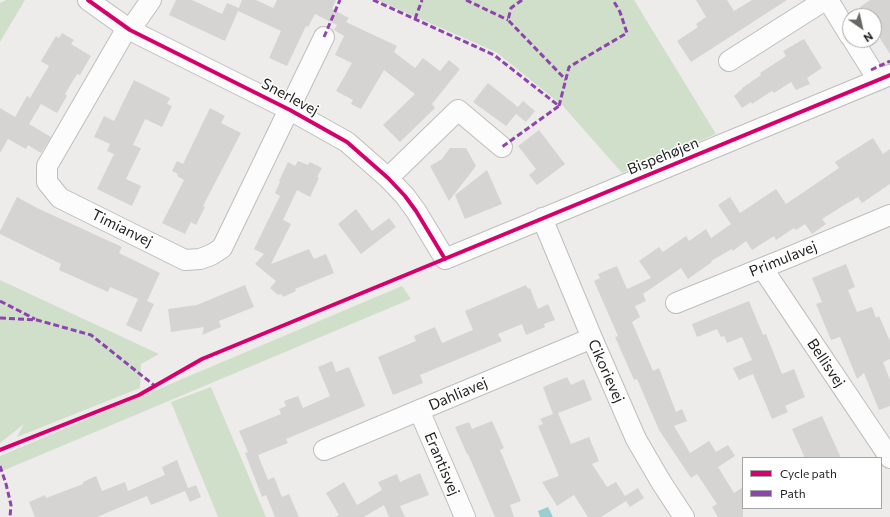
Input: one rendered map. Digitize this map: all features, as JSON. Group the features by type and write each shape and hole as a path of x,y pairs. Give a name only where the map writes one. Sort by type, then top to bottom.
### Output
{"street":[{"name":"Snerlevej","path":"88,0 128,29 290,110 343,140 388,178 405,196 445,258"},
{"path":"128,29 151,0"},
{"path":"730,60 824,0"},
{"path":"828,0 842,23"},
{"name":"Timianvej","path":"128,29 47,166 47,182 60,198 185,260 197,259 211,255 222,248 290,110"},
{"name":"Snerlevej","path":"290,110 324,37"},
{"path":"859,48 885,81"},
{"name":"Bispehøjen","path":"445,258 885,81"},
{"path":"388,178 458,110 502,147"},
{"name":"Primulavej","path":"676,303 890,215"},
{"name":"Cikorievej","path":"542,218 636,439 661,482 684,517"},
{"name":"Bellisvej","path":"764,268 767,275 890,458"},
{"name":"Dahliavej","path":"324,450 592,338"},
{"name":"Erantisvej","path":"420,410 464,517"}],"green space":[{"path":"6,0 25,0 0,42 0,3"},
{"path":"377,0 634,0 716,134 622,173 563,106 496,52"},
{"path":"0,280 159,354 141,364 140,388 17,437 24,424 0,443"},
{"path":"402,286 411,299 0,472 0,456"},
{"path":"211,387 266,517 218,517 171,402"}],"water":[{"path":"548,507 553,517 540,517 538,511"}],"building":[{"path":"176,0 192,0 222,14 227,3 239,8 242,0 256,0 273,8 277,0 336,0 332,9 349,18 346,22 397,46 394,52 415,68 423,58 440,71 449,60 460,69 432,104 435,108 400,142 383,125 415,94 384,70 361,109 351,104 353,100 336,91 352,63 335,55 344,36 334,30 337,25 315,14 308,27 306,26 287,66 269,58 281,31 238,11 225,41 169,15"},
{"path":"696,0 727,0 734,11 752,0 787,0 691,62 677,41 698,27 696,24 706,17"},
{"path":"870,0 890,0 890,54 882,42 882,8 860,7"},
{"path":"62,33 74,40 71,44 91,56 80,75 77,74 65,94 67,96 57,113 41,104 29,124 51,137 41,153 28,145 26,149 8,139 0,153 0,108 15,117 27,96 30,98 49,66 41,61 56,36 59,38"},
{"path":"804,39 822,68 807,78 810,84 796,90 791,82 774,93 772,91 752,104 751,102 742,108 734,96 742,88 761,75 760,73 786,56 783,51"},
{"path":"134,80 170,98 167,104 172,106 162,127 145,119 133,145 141,148 126,179 141,186 132,206 97,189 114,154 107,151 110,144 94,137 104,116 114,121"},
{"path":"488,83 518,107 523,101 535,111 526,122 516,114 506,126 473,102"},
{"path":"210,108 225,116 221,123 241,133 203,206 205,207 196,225 191,222 185,234 162,223 184,180 172,171 177,161 183,164"},
{"path":"539,130 565,164 537,185 529,175 536,169 518,146"},
{"path":"873,138 883,154 890,149 890,184 862,203 858,197 822,219 826,224 812,234 805,224 796,230 794,228 776,240 774,236 752,250 746,241 733,251 732,249 711,261 712,262 688,279 681,268 643,294 646,301 635,306 640,317 632,322 653,371 659,368 676,412 682,409 687,421 674,426 690,453 709,441 716,452 728,445 735,456 718,467 734,493 742,488 743,517 718,517 712,507 717,504 697,474 691,478 659,430 637,379 634,380 615,337 618,336 594,281 600,278 598,274 617,266 627,289 651,278 639,261 659,247 663,252 686,236 689,241 706,229 711,238 731,224 718,205 730,197 740,213 776,189 786,204 839,168 835,162"},
{"path":"450,148 466,148 476,166 449,201 430,166 442,159"},
{"path":"298,161 308,165 310,162 322,168 310,197 297,190 283,220 291,224 271,264 309,249 314,259 326,254 334,273 295,289 296,291 283,297 281,294 278,295 270,288 276,281 255,264 264,254 254,249 280,196 275,193 288,162 295,166"},
{"path":"487,170 502,204 465,219 455,195"},
{"path":"17,197 37,208 122,247 119,253 160,273 147,301 154,304 141,332 126,325 138,299 110,287 108,292 59,270 61,264 0,234 0,231"},
{"path":"356,209 372,231 389,218 396,227 361,254 338,224"},
{"path":"846,264 855,287 848,290 857,312 872,307 876,318 879,316 890,341 890,359 883,362 890,380 890,406 879,410 864,373 857,379 840,337 831,340 816,304 822,302 812,278"},
{"path":"245,285 254,307 219,321 221,327 202,335 204,327 171,332 168,309 197,305"},
{"path":"526,285 528,289 530,288 538,309 548,304 555,320 544,324 545,327 526,335 522,324 498,334 502,341 420,375 423,383 393,395 378,357 416,341 414,336 435,327 442,343 473,330 465,311"},
{"path":"749,301 763,335 766,334 782,374 794,369 805,397 785,406 788,412 772,419 753,374 739,380 733,368 752,360 742,337 727,343 724,336 721,337 717,329 697,337 692,324"},
{"path":"332,361 336,372 349,367 365,406 286,439 288,443 258,455 268,480 274,477 282,497 289,494 299,517 275,517 266,495 262,497 245,453 248,452 239,431 281,414 279,409 286,406 284,401 298,396 303,408 330,396 318,367"},
{"path":"567,377 571,385 584,379 592,400 558,413 571,444 589,437 599,461 592,464 607,487 616,482 625,496 638,488 644,498 630,507 626,501 601,517 588,517 574,495 557,506 542,482 559,476 538,426 543,424 540,419 553,414 543,387"},
{"path":"822,416 841,457 805,457 792,429"},
{"path":"492,421 504,448 500,450 521,501 510,505 514,517 495,517 455,427 469,422 472,429"},
{"path":"177,460 188,488 196,485 201,497 190,502 185,491 151,505 147,496 97,517 35,517 29,502 45,495 46,498 83,484 83,482 96,476 102,491 125,482 128,491 165,475 162,467"},
{"path":"420,473 429,495 400,506 405,517 389,517 384,505 364,517 335,517 339,515 326,493 344,482 357,505 382,490 378,482 397,474 400,482"}],"marked path":[{"path":"324,37 340,0"},
{"path":"373,0 494,55 559,106 502,147"},
{"path":"415,19 422,0"},
{"path":"466,0 508,20"},
{"path":"522,0 511,8 508,20 566,80"},
{"path":"559,106 569,67 627,33 620,12 613,0"},
{"path":"871,70 890,61"},
{"path":"0,301 35,319"},
{"path":"0,318 37,320 91,335 155,386"},
{"path":"0,466 11,505 10,517"}],"cycle path":[{"path":"88,0 130,30 290,110 347,142 388,178 405,196 416,211 445,259"},
{"path":"0,450 139,395 202,359 890,75"}]}
